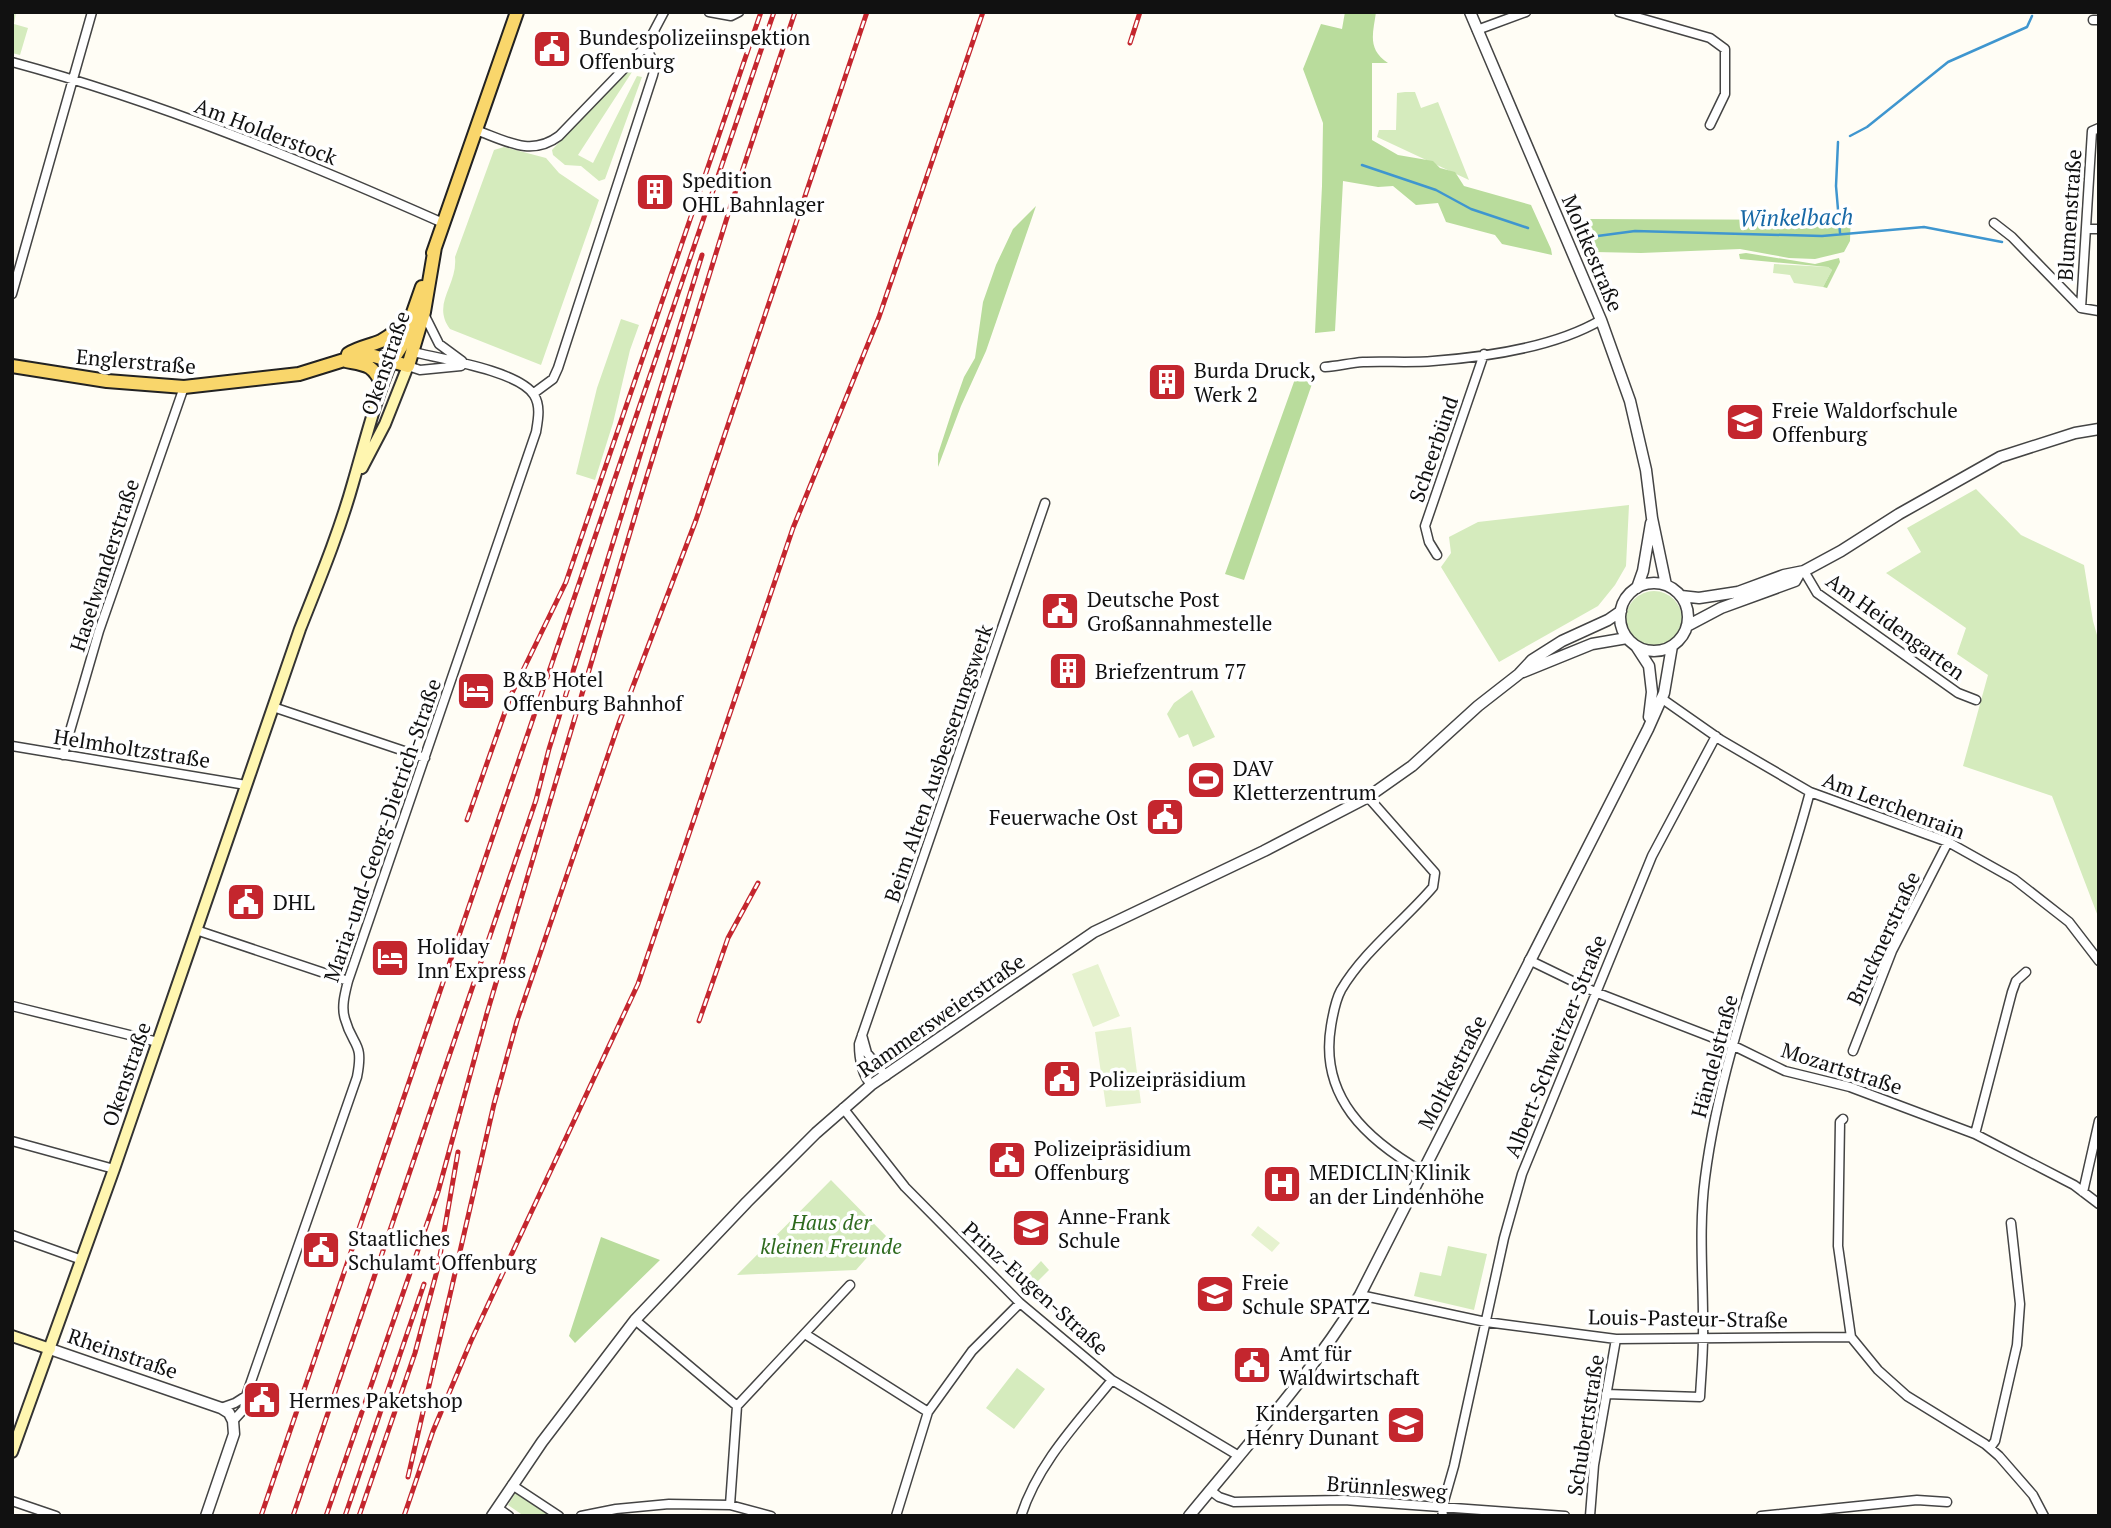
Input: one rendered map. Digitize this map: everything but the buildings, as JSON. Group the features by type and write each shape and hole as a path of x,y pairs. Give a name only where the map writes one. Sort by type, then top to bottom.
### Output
{"main road":[{"name":"Okenstraße","path":"353,486 385,424 408,366 407,349 435,247 517,12"},
{"name":"Englerstraße","path":"339,360 356,348 381,341 419,310"},
{"path":"381,341 407,349"},
{"name":"Okenstraße","path":"12,1452 353,486 382,384 392,361 407,349"},
{"name":"Englerstraße","path":"12,366 107,382 184,387 299,374 357,356 374,356 408,366"},
{"path":"339,360 370,366 382,384"},
{"name":"Rheinstraße","path":"12,1336 50,1349"}],"street":[{"path":"12,294 92,12"},
{"path":"476,130 525,147 536,148 549,144 646,46 664,12"},
{"path":"709,12 731,16 739,12"},
{"name":"Moltkestraße","path":"1470,12 1601,320 1630,401 1646,470 1651,518 1666,585"},
{"path":"1478,30 1526,12"},
{"path":"1619,12 1710,38 1725,49 1726,94 1710,125"},
{"path":"407,349 499,373 520,382 534,393 553,379 655,67 646,46"},
{"name":"Am Holderstock","path":"12,62 73,78 289,157 443,223"},
{"name":"Blumenstraße","path":"2081,308 2092,131 2099,128"},
{"path":"1994,223 2012,237 2081,308 2099,312"},
{"path":"2087,229 2099,229"},
{"path":"419,310 439,344 470,366"},
{"path":"1325,367 1361,362 1432,361 1484,354 1546,342 1585,329 1601,320"},
{"name":"Scheerbünd","path":"1437,555 1429,542 1425,526 1484,354"},
{"path":"408,366 420,370 470,366"},
{"name":"Haselwanderstraße","path":"63,755 99,631 184,387"},
{"name":"Maria-und-Georg-Dietrich-Straße","path":"233,1420 244,1409 246,1396 357,1077 360,1050 344,1017 344,994 536,432 539,413 534,393"},
{"path":"1681,596 1699,598 1738,592 1784,575 1802,572 2000,457 2075,433 2099,429"},
{"name":"Beim Alten Ausbesserungswerk","path":"871,1085 859,1059 859,1044 1045,503"},
{"name":"Moltkestraße","path":"1637,587 1643,571 1651,518"},
{"path":"1687,626 1721,608 1795,581 1802,572"},
{"name":"Am Heidengarten","path":"1802,572 1817,593 1958,693 1976,700"},
{"path":"1651,583 1666,585 1681,596 1687,608 1687,626 1680,639 1672,646 1653,651 1632,642 1621,625 1620,611 1626,597 1637,587 1651,583"},
{"name":"Rammersweierstraße","path":"495,1512 589,1379 635,1320 741,1207 871,1085 1094,932 1264,851 1368,797 1412,766 1532,660 1620,611"},
{"name":"Moltkestraße","path":"1632,642 1649,666 1653,692 1648,729"},
{"name":"Rammersweierstraße","path":"1519,674 1591,644 1632,642"},
{"name":"Moltkestraße","path":"1189,1516 1314,1363 1360,1295 1648,729 1661,698 1672,646"},
{"name":"Am Lerchenrain","path":"1661,698 1716,736 1810,792 1948,842 2014,879 2069,922 2099,961"},
{"path":"273,708 425,758"},
{"name":"Albert-Schweitzer-Straße","path":"1442,1512 1504,1238 1522,1174 1652,856 1716,736"},
{"name":"Helmholtzstraße","path":"12,746 246,785"},
{"name":"Händelstraße","path":"1606,1394 1700,1396 1703,1337 1700,1244 1705,1178 1713,1129 1732,1045 1810,792"},
{"path":"1368,797 1435,873 1433,887 1371,953 1340,992 1328,1041 1329,1058 1339,1094 1366,1133 1423,1172"},
{"name":"Brucknerstraße","path":"1853,1051 1892,951 1948,842"},
{"path":"196,930 348,981"},
{"name":"Mozartstraße","path":"1529,960 1595,992 1732,1045 1786,1071 1850,1087 1975,1134 2083,1192 2099,1204"},
{"path":"1975,1134 2012,992 2016,981 2026,972"},
{"path":"12,1006 158,1042"},
{"path":"862,1035 867,1053 886,1076"},
{"name":"Prinz-Eugen-Straße","path":"844,1108 905,1186 1020,1303 1112,1380 1239,1456"},
{"path":"1843,1119 1839,1148 1838,1246 1851,1337 1878,1370 1907,1396 1990,1448 2033,1495 2045,1516"},
{"path":"2083,1192 2099,1121"},
{"path":"12,1141 114,1169"},
{"path":"1990,1448 1995,1441 2017,1345 2020,1304 2011,1223"},
{"path":"12,1235 82,1260"},
{"path":"730,1505 737,1406 850,1285"},
{"name":"Louis-Pasteur-Straße","path":"1360,1295 1486,1322 1616,1339 1851,1337"},
{"path":"896,1516 928,1412 972,1351 1020,1303"},
{"path":"635,1320 737,1406"},
{"path":"805,1335 928,1412"},
{"name":"Schubertstraße","path":"1590,1516 1594,1465 1616,1339"},
{"name":"Rheinstraße","path":"50,1349 221,1408"},
{"path":"1021,1516 1050,1456 1112,1380"},
{"path":"221,1408 246,1396"},
{"path":"206,1516 234,1434 233,1420 229,1413 221,1408"},
{"path":"513,1485 559,1516"},
{"name":"Brünnlesweg","path":"1210,1490 1219,1497 1234,1502 1344,1500 1442,1512 1565,1516"},
{"path":"1761,1516 1917,1500 1947,1502"},
{"path":"12,1501 56,1516"},
{"path":"581,1516 616,1509 669,1504 730,1505 771,1516"},
{"path":"495,1512 509,1516"}],"green space":[{"path":"12,12 16,12 14,24 28,28 20,55 12,53"},
{"path":"1345,12 1376,12 1374,47 1388,63 1372,63 1372,140 1398,155 1433,161 1440,168 1455,172 1464,186 1531,205 1552,255 1502,244 1495,235 1446,222 1438,203 1416,205 1393,186 1378,187 1343,181 1335,331 1315,333 1323,123 1303,69 1321,24 1342,29"},
{"path":"629,67 632,72 578,155 593,163 637,76 642,77 605,179 599,181 581,166 565,165 553,155 552,150"},
{"path":"1415,92 1421,108 1438,102 1469,180 1377,137 1379,130 1396,130 1397,93"},
{"path":"504,147 546,158 559,173 599,200 541,365 450,329 443,311 453,277 455,257 494,150"},
{"path":"1036,206 986,351 938,467 938,454 952,411 964,377 975,358 983,302 996,265 1013,229"},
{"path":"1851,211 1850,241 1844,252 1815,259 1789,258 1740,249 1595,252 1583,219 1822,220"},
{"path":"1739,254 1815,264 1839,258 1840,262 1827,288 1823,287 1832,270 1828,267 1740,259"},
{"path":"1774,264 1828,267 1832,270 1823,287 1794,283 1790,275 1773,273"},
{"path":"621,319 639,325 595,480 576,474 597,388"},
{"path":"1295,379 1313,381 1244,580 1225,574"},
{"path":"1976,489 2021,535 2084,565 2099,642 2099,919 2052,796 1963,766 1988,675 1957,654 1966,628 1886,573 1921,552 1907,528"},
{"path":"1629,505 1626,566 1598,606 1499,662 1441,567 1451,553 1449,537 1478,522"},
{"path":"1654,591 1665,593 1674,599 1680,608 1680,630 1674,639 1665,645 1654,647 1643,645 1634,639 1628,630 1626,619 1628,608 1634,599 1643,593"},
{"path":"1192,690 1215,737 1193,747 1188,734 1179,738 1167,714 1174,703"},
{"path":"1098,964 1120,1016 1093,1027 1072,974"},
{"path":"1131,1027 1141,1103 1106,1107 1095,1032"},
{"name":"Haus der kleinen Freunde","path":"831,1180 886,1236 856,1270 737,1275"},
{"path":"1258,1226 1280,1243 1272,1252 1251,1235"},
{"path":"601,1237 660,1260 575,1343 569,1336"},
{"path":"1448,1246 1487,1254 1474,1310 1414,1296 1420,1272 1441,1276"},
{"path":"1041,1261 1049,1270 1033,1286 1025,1278"},
{"path":"1017,1368 1045,1389 1014,1429 986,1408"},
{"path":"516,1492 552,1516 524,1516 508,1505"}],"waterway":[{"path":"1850,136 1867,127 1948,62 2027,27 2032,16"},
{"path":"1838,142 1836,186 1840,233"},
{"name":"Winkelbach","path":"1362,165 1436,190 1471,209 1528,228"},
{"name":"Winkelbach","path":"1590,237 1635,231 1822,236 1924,227 2002,242"}],"railway":[{"path":"467,820 511,695 566,582 761,12"},
{"path":"261,1516 774,12"},
{"path":"326,1516 438,1192 487,1013 643,489 730,208 795,12"},
{"path":"408,1477 494,1104 517,1021 619,723 696,520 867,12"},
{"path":"404,1516 433,1431 471,1341 638,984 793,528 879,317 983,12"},
{"path":"1130,43 1140,12"},
{"path":"293,1516 536,800 549,749 702,255"},
{"path":"699,1021 728,938 758,883"},
{"path":"359,1516 415,1353 438,1267 458,1152"},
{"path":"345,1516 424,1284"}],"place":[{"name":"Bundespolizeiinspektion Offenburg","path":"552,49"},
{"name":"Spedition OHL Bahnlager","path":"655,192"},
{"name":"Burda Druck, Werk 2","path":"1167,382"},
{"name":"Freie Waldorfschule Offenburg","path":"1745,422"},
{"name":"Deutsche Post Großannahmestelle","path":"1060,611"},
{"name":"Briefzentrum 77","path":"1068,671"},
{"name":"B&B Hotel Offenburg Bahnhof","path":"476,691"},
{"name":"DAV Kletterzentrum","path":"1206,780"},
{"name":"Feuerwache Ost","path":"1165,817"},
{"name":"DHL","path":"246,902"},
{"name":"Holiday Inn Express","path":"390,958"},
{"name":"Polizeipräsidium","path":"1062,1079"},
{"name":"Polizeipräsidium Offenburg","path":"1007,1160"},
{"name":"MEDICLIN Klinik an der Lindenhöhe","path":"1282,1184"},
{"name":"Anne-Frank Schule","path":"1031,1228"},
{"name":"Staatliches Schulamt Offenburg","path":"321,1250"},
{"name":"Freie Schule SPATZ","path":"1215,1294"},
{"name":"Amt für Waldwirtschaft","path":"1252,1365"},
{"name":"Hermes Paketshop","path":"262,1400"},
{"name":"Kindergarten Henry Dunant","path":"1406,1425"}]}
